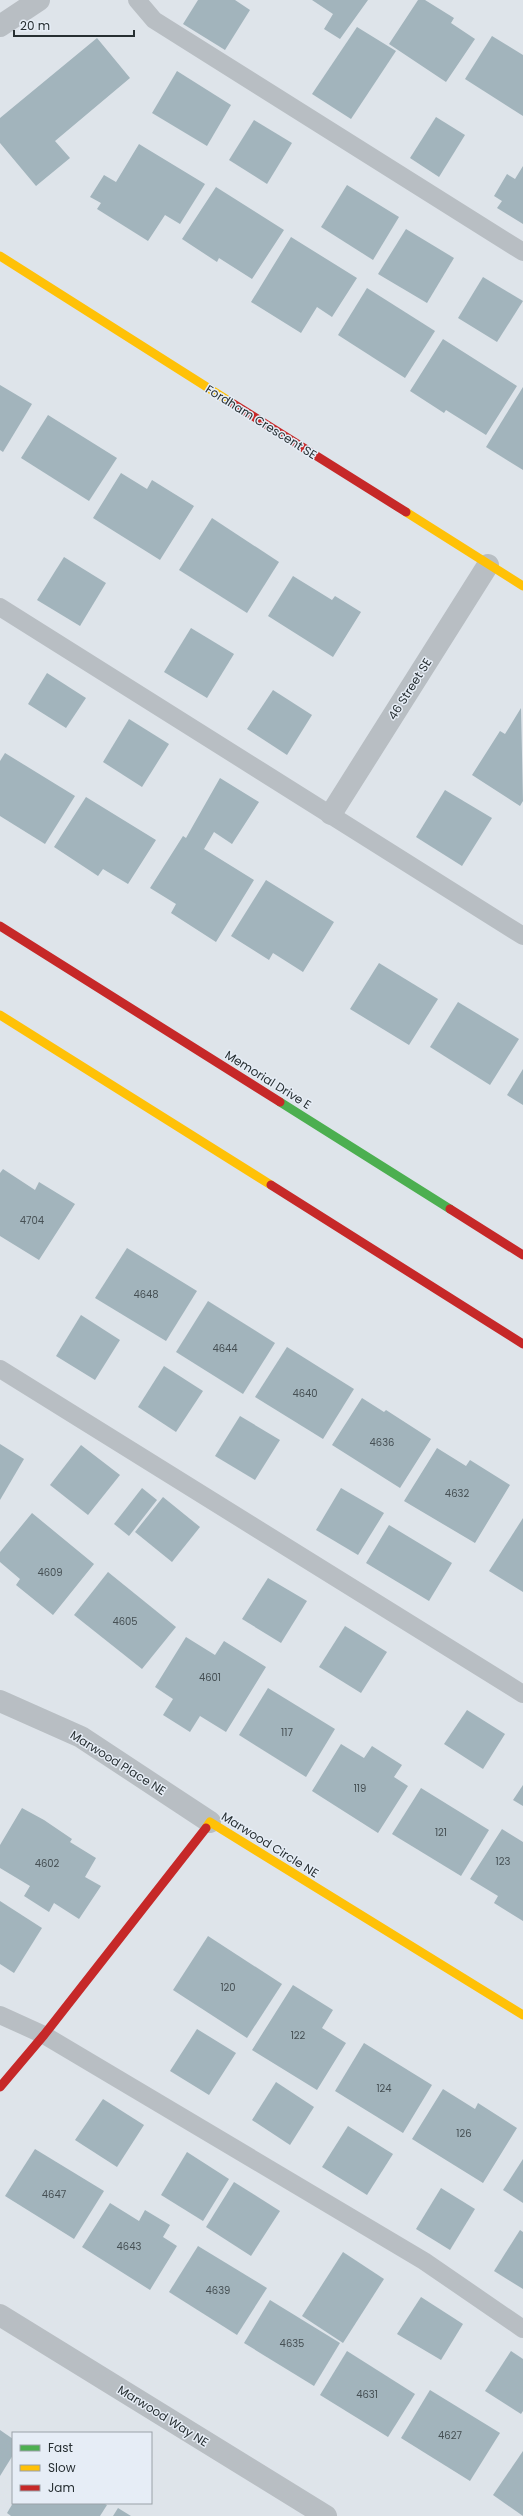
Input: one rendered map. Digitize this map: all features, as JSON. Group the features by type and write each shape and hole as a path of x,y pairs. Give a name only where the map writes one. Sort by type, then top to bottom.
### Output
{"street":[{"path":"0,26 39,0"},
{"name":"Fordham Crescent SE","path":"0,256 523,586"},
{"name":"46 Street SE","path":"331,814 488,565"},
{"name":"Memorial Drive E","path":"0,926 523,1255"},
{"path":"0,1015 523,1344"},
{"name":"Marwood Place NE","path":"0,1701 81,1737 210,1822"},
{"name":"Marwood Circle NE","path":"0,2087 44,2035 210,1822 523,2015"},
{"name":"Marwood Way NE","path":"0,2315 326,2516"}],"lane":[{"path":"137,0 154,20 523,252"},
{"path":"0,607 523,936"},
{"path":"0,1369 523,1694"},
{"path":"0,2015 44,2035 424,2261 523,2329"}],"building":[{"path":"198,0 235,0 250,10 225,50 183,24"},
{"path":"312,0 368,0 340,39 324,29 333,14"},
{"path":"418,0 425,0 454,18 451,23 475,39 446,82 389,44"},
{"path":"357,27 396,51 351,119 312,94"},
{"path":"492,36 523,55 523,116 465,79"},
{"path":"97,38 130,78 55,141 70,158 36,186 0,143 0,118"},
{"path":"177,71 231,105 207,146 152,113"},
{"path":"436,117 465,135 439,177 410,158"},
{"path":"254,120 292,143 267,184 229,160"},
{"path":"139,144 205,184 180,224 165,215 148,241 97,209 101,203 90,197 104,175 116,182"},
{"path":"523,166 523,224 497,208 502,201 494,196 507,174 515,179"},
{"path":"347,185 399,217 373,260 321,227"},
{"path":"216,187 284,230 252,279 219,258 217,262 182,239"},
{"path":"406,229 454,258 427,303 378,274"},
{"path":"291,237 357,278 332,317 317,307 301,333 251,302"},
{"path":"483,277 523,301 497,342 458,318"},
{"path":"367,288 435,331 405,378 338,335"},
{"path":"443,339 517,386 486,435 446,410 444,413 410,391"},
{"path":"0,385 32,404 3,452 0,450"},
{"path":"523,387 523,470 486,447"},
{"path":"48,415 117,458 89,501 21,458"},
{"path":"121,473 147,489 152,480 194,506 160,560 93,518"},
{"path":"212,518 279,562 247,613 179,570"},
{"path":"64,557 106,583 80,626 37,600"},
{"path":"293,576 332,600 335,596 361,612 333,657 268,616"},
{"path":"191,628 234,654 207,698 164,672"},
{"path":"47,673 86,698 66,728 28,704"},
{"path":"273,690 312,715 287,755 247,729"},
{"path":"521,708 523,801 520,806 472,775 500,731 505,734"},
{"path":"129,719 169,744 142,787 103,762"},
{"path":"5,753 75,796 45,844 0,816 0,761"},
{"path":"220,778 259,802 232,844 214,832 204,849 254,880 216,942 171,913 176,904 150,888 183,836 186,838"},
{"path":"445,790 492,818 462,866 416,837"},
{"path":"86,797 156,840 128,884 103,869 98,876 54,847"},
{"path":"266,880 334,922 303,972 273,953 269,960 231,936"},
{"path":"379,963 438,999 409,1045 350,1009"},
{"path":"458,1002 519,1039 490,1085 430,1047"},
{"path":"523,1069 523,1105 507,1095"},
{"path":"3,1169 35,1190 39,1182 75,1204 39,1260 0,1236 0,1173"},
{"path":"127,1248 197,1291 166,1341 95,1298"},
{"path":"208,1301 275,1343 243,1394 176,1352"},
{"path":"81,1315 120,1340 95,1380 56,1356"},
{"path":"287,1347 354,1389 323,1439 255,1397"},
{"path":"164,1366 203,1391 176,1432 138,1407"},
{"path":"362,1398 384,1412 386,1410 431,1439 400,1488 332,1445"},
{"path":"240,1416 280,1440 255,1480 215,1456"},
{"path":"0,1444 24,1459 0,1500"},
{"path":"81,1445 120,1475 88,1515 50,1485"},
{"path":"437,1448 466,1466 470,1460 510,1485 475,1543 404,1501"},
{"path":"142,1488 157,1500 129,1536 114,1524"},
{"path":"341,1488 384,1513 358,1555 316,1530"},
{"path":"163,1497 200,1527 172,1562 135,1532"},
{"path":"32,1513 94,1564 53,1615 16,1585 20,1579 0,1562 0,1552"},
{"path":"523,1518 523,1592 489,1571"},
{"path":"389,1525 452,1563 429,1601 366,1563"},
{"path":"108,1572 176,1627 142,1669 74,1615"},
{"path":"268,1578 307,1601 281,1643 242,1619"},
{"path":"345,1626 387,1652 361,1693 319,1667"},
{"path":"186,1637 215,1655 224,1641 266,1667 226,1732 200,1716 190,1732 163,1715 173,1699 155,1687"},
{"path":"268,1688 335,1729 306,1777 239,1735"},
{"path":"467,1710 505,1734 483,1769 444,1744"},
{"path":"341,1744 364,1758 372,1746 402,1765 394,1777 408,1786 378,1833 312,1791"},
{"path":"523,1785 523,1806 513,1800"},
{"path":"421,1788 489,1830 461,1876 392,1834"},
{"path":"22,1808 44,1820 72,1839 70,1842 96,1858 85,1877 101,1886 79,1919 54,1903 49,1912 24,1896 30,1886 0,1868 0,1845"},
{"path":"502,1829 523,1842 523,1921 494,1903 498,1896 470,1879"},
{"path":"0,1901 42,1928 14,1973 0,1964"},
{"path":"208,1936 282,1984 247,2038 173,1990"},
{"path":"293,1985 333,2010 322,2028 346,2043 317,2090 252,2050"},
{"path":"197,2029 236,2053 209,2095 170,2071"},
{"path":"364,2043 432,2085 403,2133 335,2091"},
{"path":"276,2082 314,2107 290,2145 252,2120"},
{"path":"443,2089 475,2109 478,2103 517,2128 483,2183 412,2139"},
{"path":"103,2099 144,2125 117,2167 75,2140"},
{"path":"348,2126 393,2154 367,2195 322,2167"},
{"path":"35,2149 104,2191 74,2239 5,2196"},
{"path":"187,2152 229,2179 203,2221 161,2195"},
{"path":"523,2159 523,2203 503,2190"},
{"path":"234,2182 280,2211 251,2256 206,2227"},
{"path":"441,2188 475,2209 450,2250 416,2229"},
{"path":"110,2203 139,2221 145,2210 170,2225 163,2237 177,2246 150,2290 82,2247"},
{"path":"520,2230 523,2232 523,2289 494,2271"},
{"path":"198,2246 267,2288 237,2335 169,2292"},
{"path":"343,2252 384,2279 343,2343 302,2316"},
{"path":"421,2297 463,2324 441,2360 397,2334"},
{"path":"270,2300 340,2343 314,2386 244,2343"},
{"path":"347,2351 415,2394 388,2437 320,2395"},
{"path":"511,2351 523,2359 523,2411 521,2414 485,2391"},
{"path":"430,2390 500,2433 470,2481 401,2438"},
{"path":"0,2430 12,2438 12,2457 0,2476"},
{"path":"523,2451 523,2516 493,2495"},
{"path":"12,2504 107,2505 100,2516 11,2516 7,2513"},
{"path":"118,2508 131,2516 113,2516"}],"traffic: fast":[{"path":"280,1102 450,1209"}],"traffic: slow":[{"path":"0,256 232,403"},
{"path":"406,512 523,586"},
{"path":"0,1015 271,1185"},
{"path":"206,1828 210,1822 523,2015"}],"traffic: jam":[{"path":"232,403 406,512"},
{"path":"0,926 280,1102"},
{"path":"271,1185 523,1344"},
{"path":"450,1209 523,1255"},
{"path":"0,2087 44,2035 206,1828"}]}
